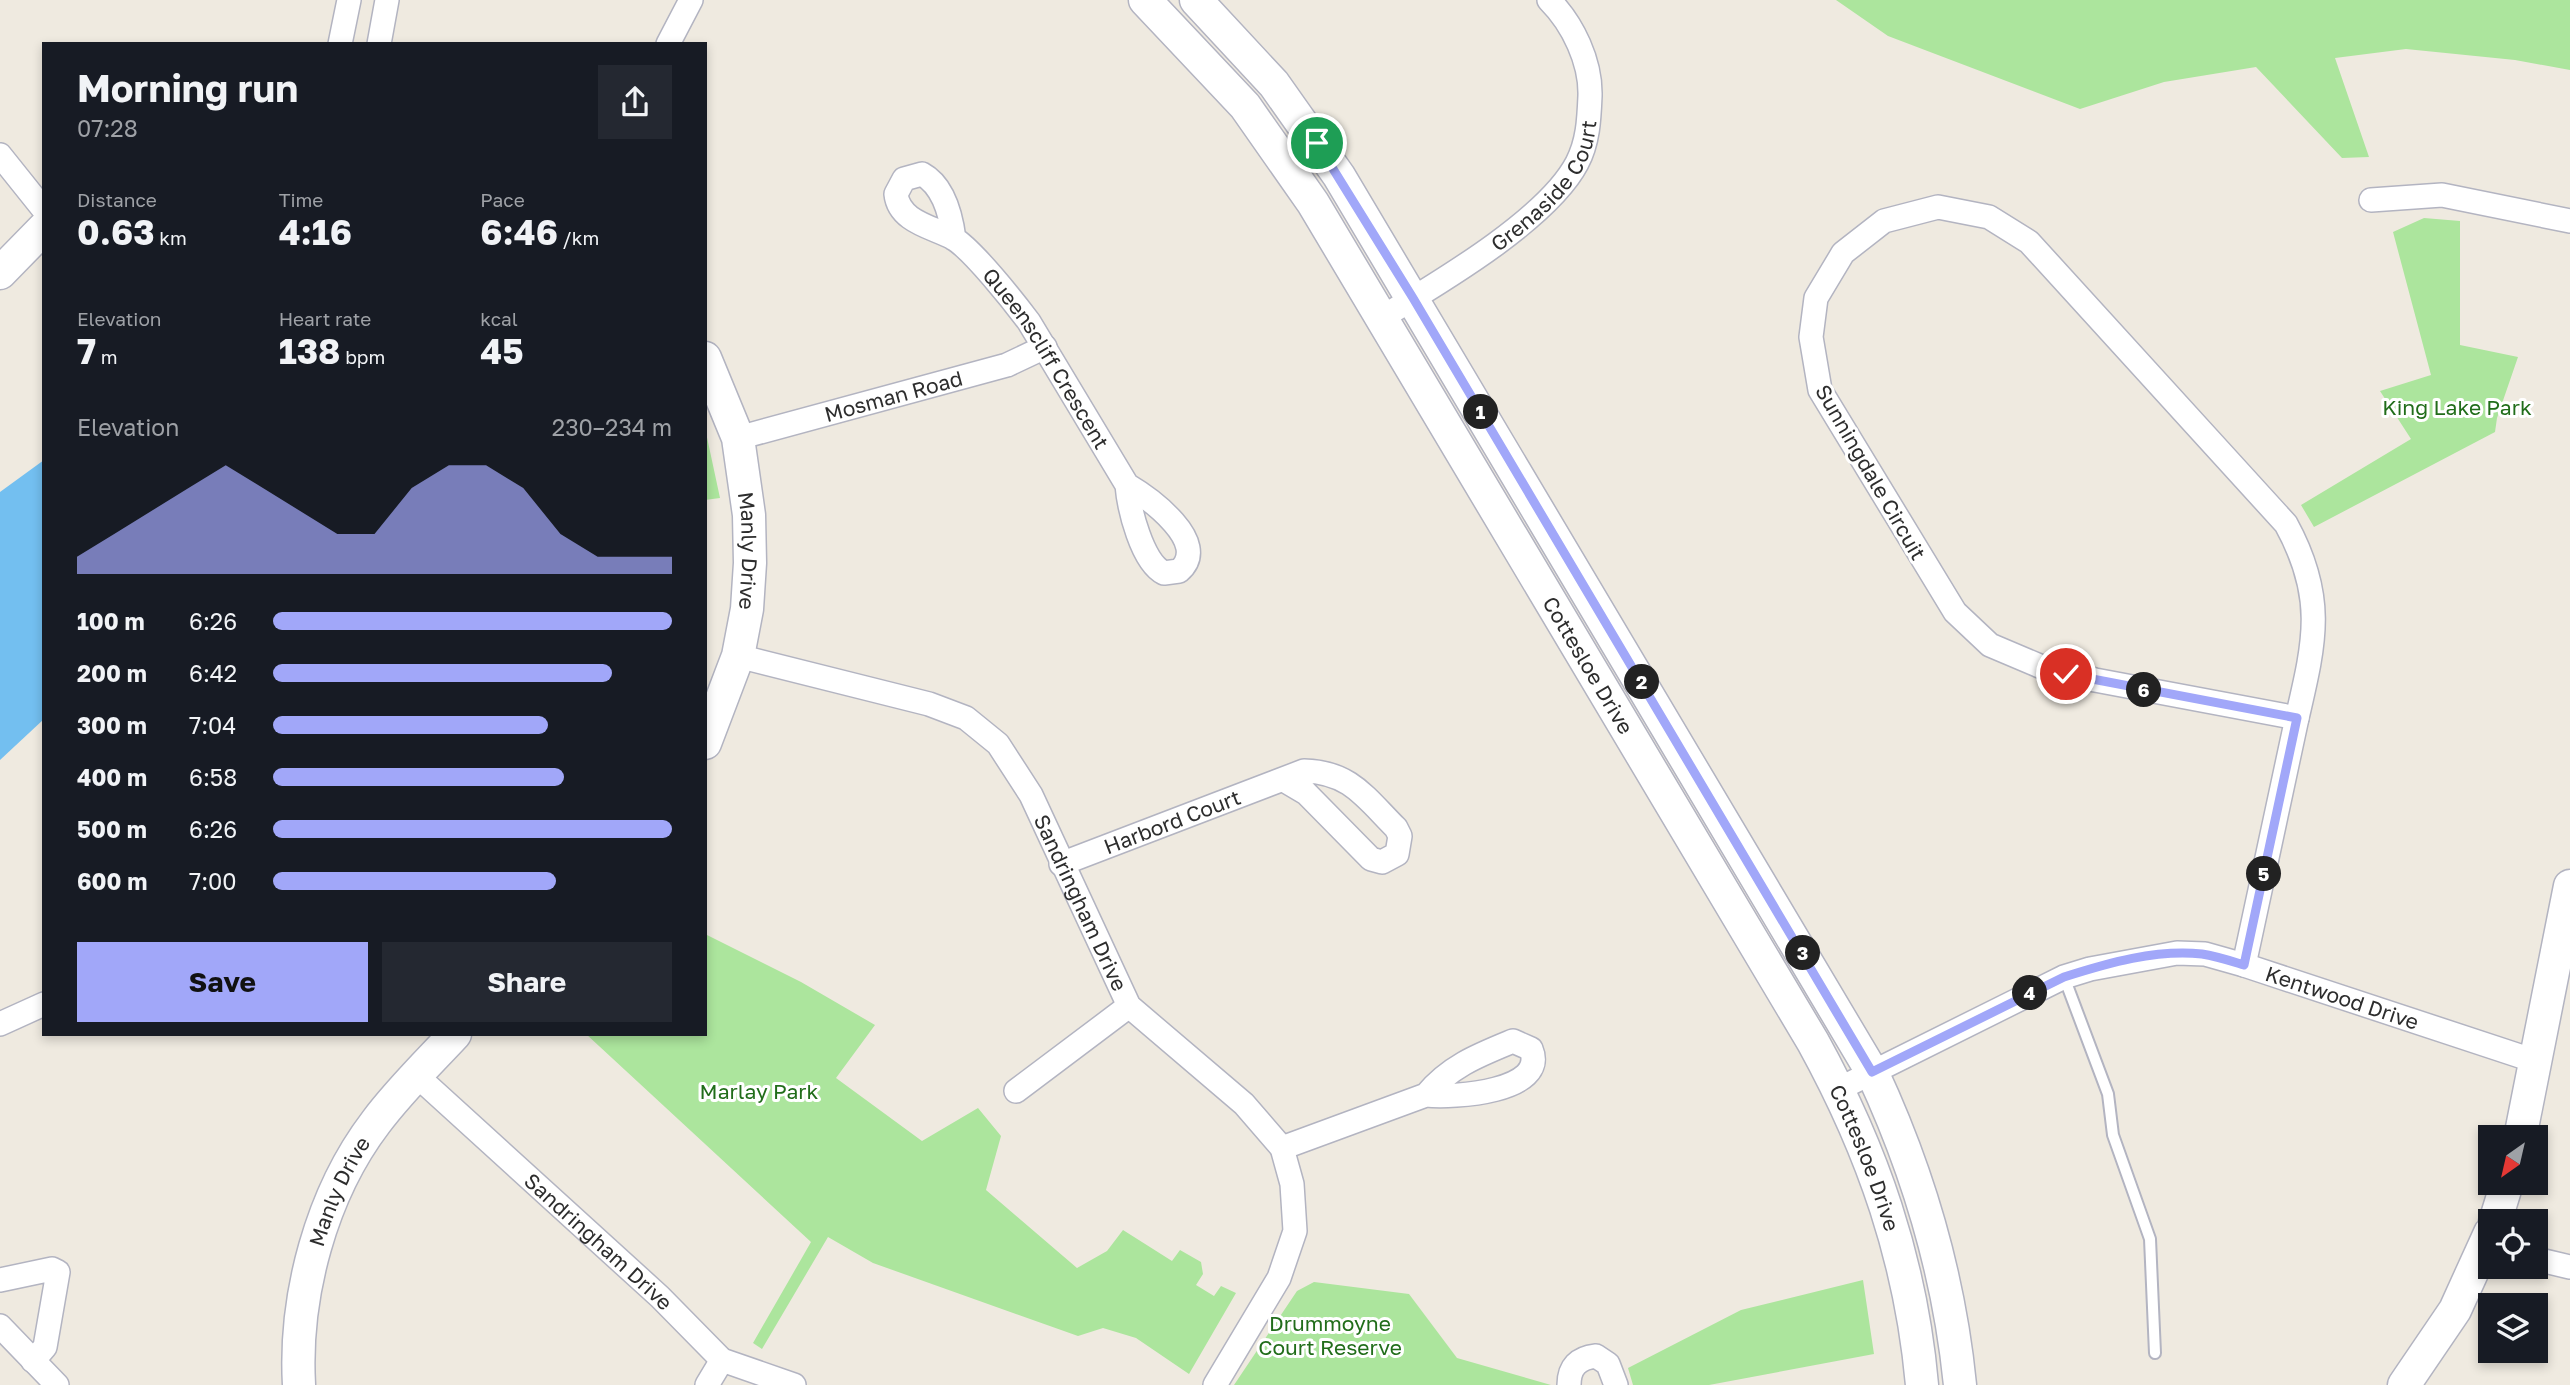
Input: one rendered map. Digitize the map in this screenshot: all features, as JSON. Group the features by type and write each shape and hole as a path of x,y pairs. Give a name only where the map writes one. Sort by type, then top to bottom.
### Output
{"main road":[{"name":"Cottesloe Drive","path":"1145,0 1225,83 1266,133 1324,221 1839,1089 1866,1146 1891,1215 1910,1291 1922,1385"},
{"name":"Cottesloe Drive","path":"1196,0 1248,53 1296,112 1413,298 1872,1072 1905,1147 1936,1240 1950,1307 1959,1385"},
{"path":"0,273 42,230"},
{"name":"Manly Drive","path":"707,363 738,438 749,515 750,563 747,609 738,656 707,738"},
{"path":"2522,1125 2569,896"},
{"name":"Manly Drive","path":"299,1385 298,1361 303,1303 328,1211 345,1172 375,1123 453,1036"},
{"path":"2404,1385 2455,1310 2478,1261"}],"street":[{"path":"340,42 349,0"},
{"path":"379,42 387,0"},
{"path":"669,42 691,0"},
{"name":"Grenaside Court","path":"1381,318 1465,264 1554,197 1577,163 1589,125 1591,88 1583,54 1575,36 1549,0"},
{"path":"0,155 42,208"},
{"path":"2371,200 2442,195 2570,220"},
{"name":"Sunningdale Circuit","path":"2244,965 2311,653 2314,598 2302,556 2290,532 2047,260 2004,224 1973,212 1938,207 1884,221 1843,253 1822,284 1812,318 1813,360 1820,390 1932,577 1966,625 1990,645 2042,667 2095,680 2297,718"},
{"name":"Queenscliff Crescent","path":"954,239 1011,298 1045,347 1127,485"},
{"name":"Mosman Road","path":"738,438 1007,365 1045,347"},
{"name":"Sandringham Drive","path":"738,656 929,704 966,718 998,744 1031,795 1129,1006 1244,1104 1282,1148 1292,1184 1295,1231 1279,1278 1215,1385"},
{"name":"Harbord Court","path":"1061,864 1304,771 1329,771 1354,785 1396,828 1400,836 1397,854 1381,862 1371,859 1306,793 1284,780"},
{"name":"Kentwood Drive","path":"1839,1089 2064,977 2122,960 2177,953 2205,954 2244,965 2535,1061"},
{"path":"1016,1091 1129,1006"},
{"path":"0,1024 40,1010"},
{"name":"Sandringham Drive","path":"416,1075 660,1297 722,1360 794,1385"},
{"path":"1282,1148 1426,1095"},
{"path":"2548,1261 2570,1266"},
{"path":"0,1280 52,1269 58,1272 45,1347 33,1361"},
{"path":"0,1326 57,1385"},
{"path":"1569,1385 1572,1369 1577,1362 1596,1356 1608,1364 1616,1385"},
{"path":"707,1385 722,1360"}],"lane":[{"path":"2064,977 2108,1094 2113,1135 2150,1239 2155,1353"}],"green space":[{"path":"1836,0 2570,0 2570,70 2515,60 2406,49 2335,58 2369,157 2342,158 2256,67 2164,82 2080,109 1888,36"},
{"name":"King Lake Park","path":"2424,218 2460,221 2460,345 2518,357 2497,418 2495,432 2314,527 2301,505 2411,439 2380,391 2431,375 2393,232"},
{"path":"707,437 720,498 707,500"},
{"name":"Marlay Park","path":"707,935 801,982 875,1025 836,1078 922,1141 978,1108 1001,1136 986,1190 1077,1268 1107,1251 1123,1230 1172,1261 1180,1250 1201,1262 1203,1274 1196,1285 1214,1296 1221,1286 1236,1293 1189,1374 1136,1338 1103,1328 1078,1336 873,1263 828,1237 762,1349 753,1343 811,1242 588,1036 707,1036"},
{"path":"1863,1280 1874,1354 1709,1385 1633,1385 1628,1368 1741,1310"},
{"name":"Drummoyne Court Reserve","path":"1314,1282 1409,1294 1457,1358 1551,1385 1234,1385 1297,1291"}],"water":[{"path":"42,461 42,721 0,760 0,492"}],"route":[{"path":"1317,143 1413,298 1872,1072 2064,977 2090,969 2122,960 2177,953 2205,954 2244,965 2297,718 2066,674"}]}
